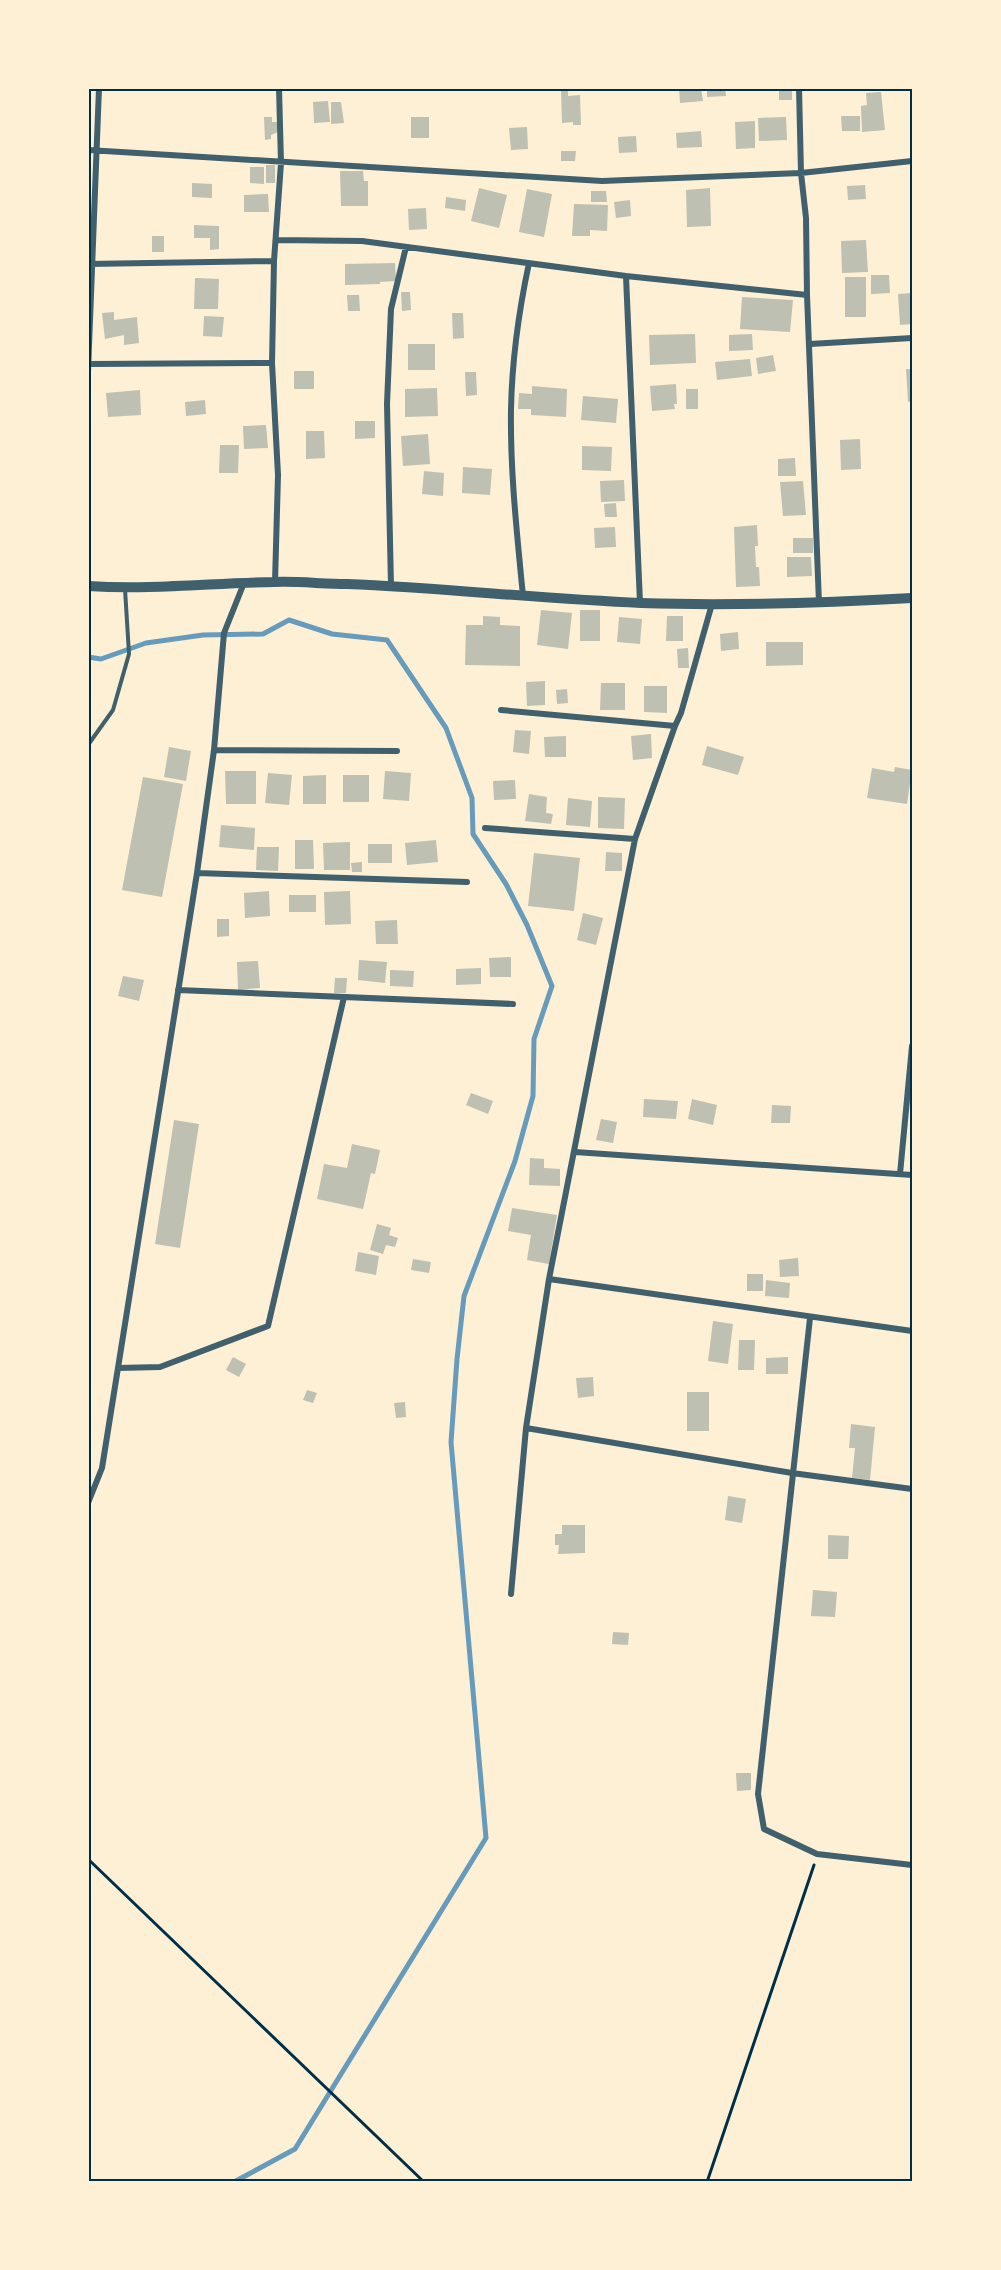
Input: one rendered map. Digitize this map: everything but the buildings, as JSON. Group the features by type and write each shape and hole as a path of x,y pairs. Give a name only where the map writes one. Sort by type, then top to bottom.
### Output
{"street":[{"path":"88,372 99,88"},
{"path":"275,582 278,475 272,363 274,261 281,162 279,88"},
{"path":"799,88 801,173 806,218 819,603"},
{"path":"88,150 602,181 801,173 912,161"},
{"path":"276,240 362,241 626,276 807,295"},
{"path":"391,586 387,404 391,309 406,247"},
{"path":"91,263 274,261"},
{"path":"523,597 513,500 511,407 520,308 529,263"},
{"path":"626,276 640,603"},
{"path":"810,344 912,338"},
{"path":"89,364 272,363"},
{"path":"88,586 125,589 275,582 391,586 523,597 640,603 819,603 912,598"},
{"path":"88,1503 102,1468 197,873 214,750 224,633 243,584"},
{"path":"511,1594 526,1428 549,1279 635,839 681,712 712,604"},
{"path":"501,710 675,726"},
{"path":"214,750 398,751"},
{"path":"485,828 635,839"},
{"path":"197,873 467,882"},
{"path":"178,990 513,1004"},
{"path":"118,1368 160,1368 268,1326 344,997"},
{"path":"900,1174 912,1046"},
{"path":"574,1152 912,1176"},
{"path":"549,1279 912,1331"},
{"path":"810,1318 758,1794 764,1830 817,1854 912,1865"},
{"path":"526,1428 792,1473 912,1489"}],"lane":[{"path":"88,745 113,710 129,654 125,589"}],"path":[{"path":"707,2181 817,1854"},
{"path":"88,1859 424,2181"}],"waterway":[{"path":"88,657 101,659 146,643 203,635 263,634 289,620 332,634 387,640 446,728 472,798 473,834 506,884 527,925 552,986 534,1039 533,1096 515,1161 464,1296 457,1359 451,1442 486,1838 295,2149 234,2182"}]}
